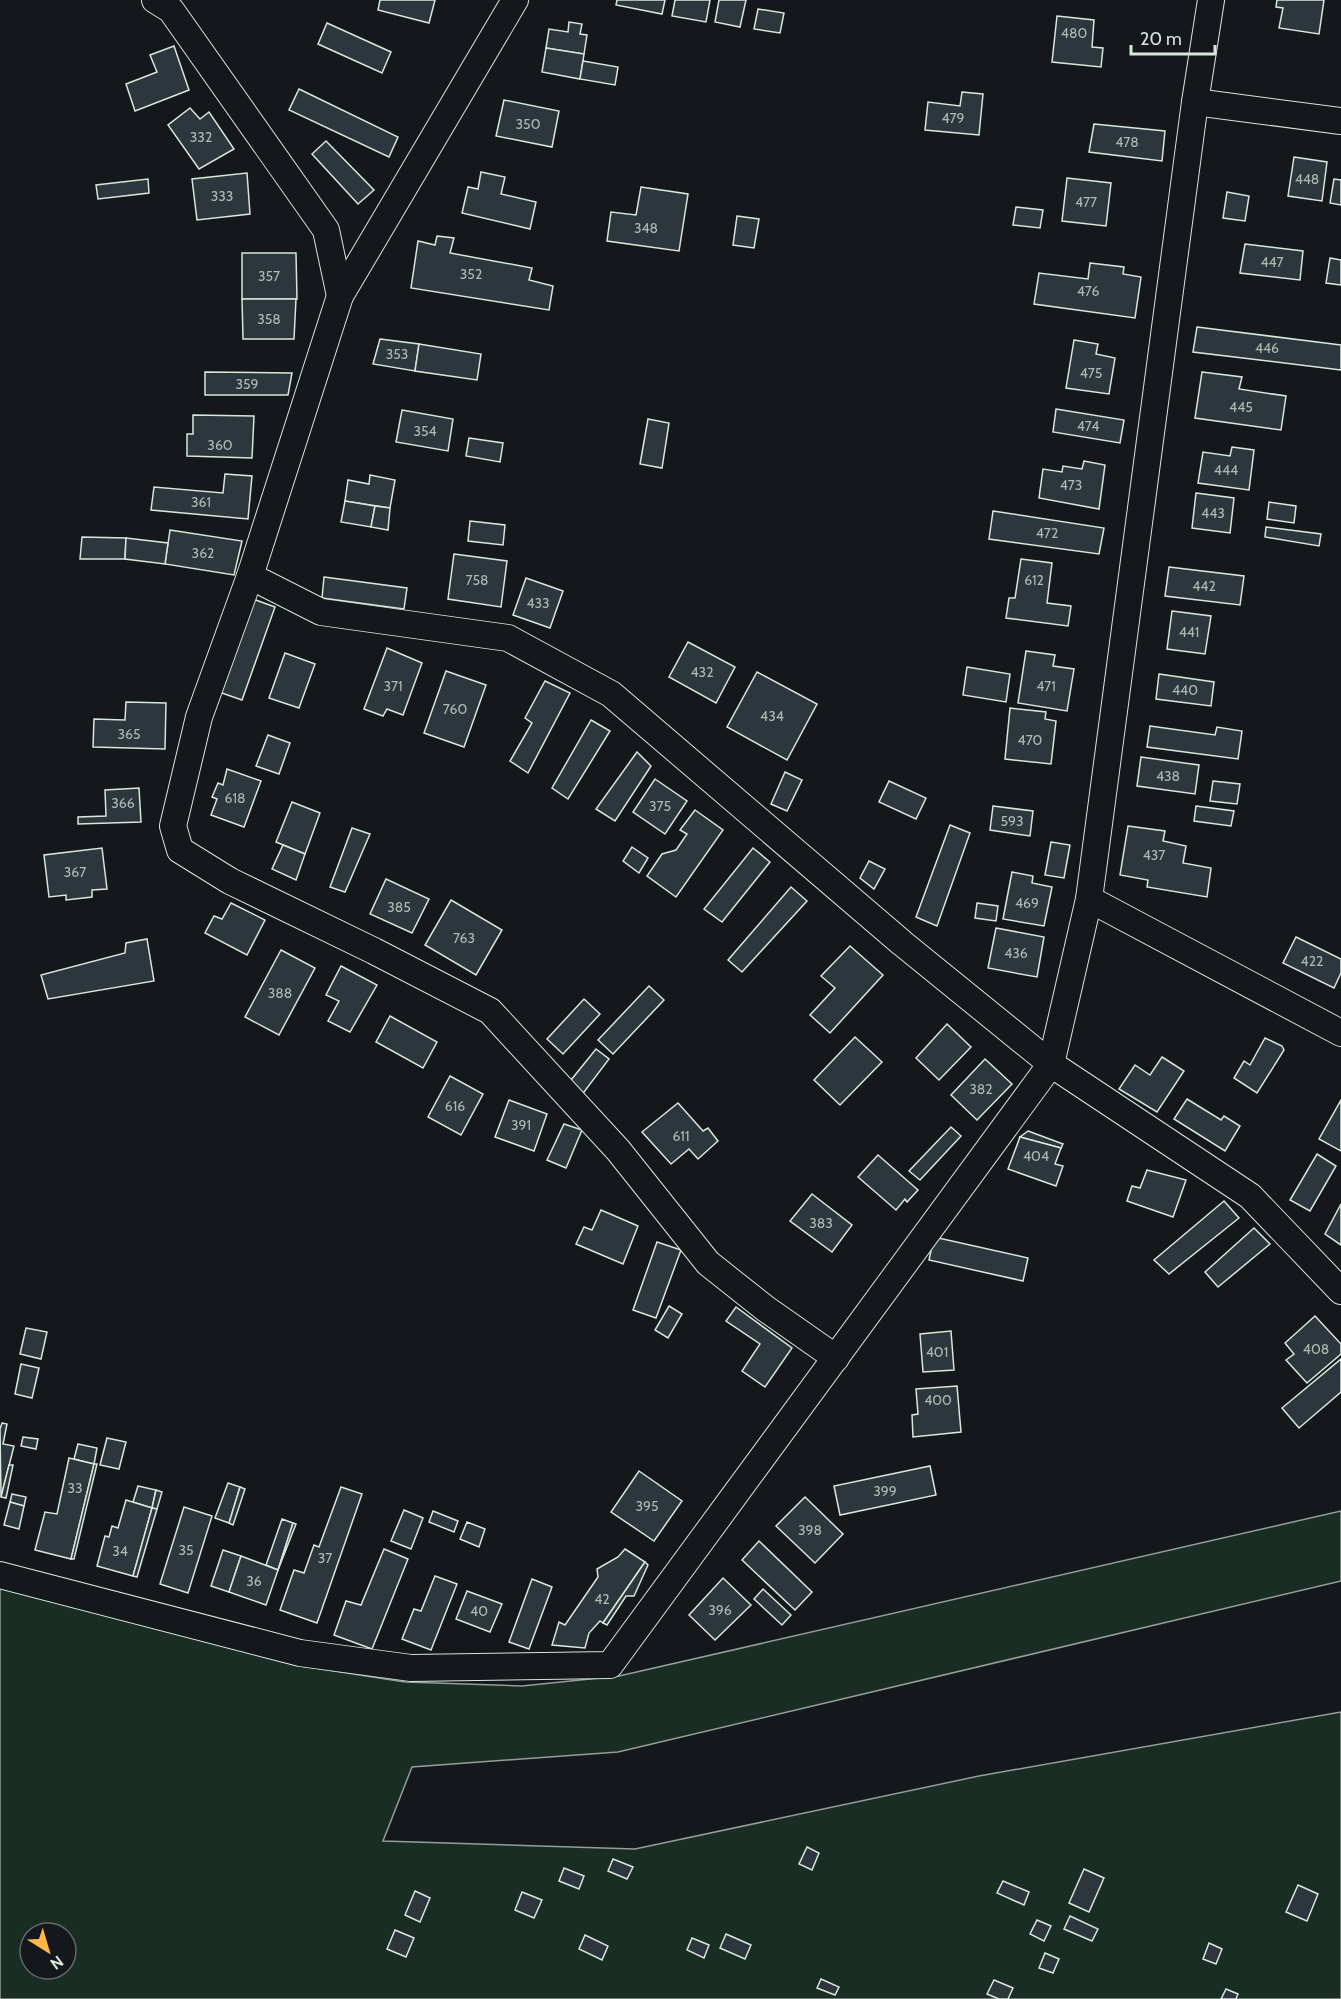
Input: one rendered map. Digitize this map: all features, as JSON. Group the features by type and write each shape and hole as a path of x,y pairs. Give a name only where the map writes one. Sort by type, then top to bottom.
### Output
{"street":[{"path":"154,0 171,10 326,230 340,296"},
{"path":"515,0 340,296 250,576 198,717 173,826 180,850 230,881 490,1011 618,1150 708,1263 766,1309 836,1358"},
{"path":"0,1575 311,1654 411,1668 610,1665 1051,1064 1089,899 1195,102 1211,0"},
{"path":"1195,102 1341,121"},
{"path":"250,576 321,612 508,638 611,694 902,944 1051,1064 1250,1196 1341,1291"},
{"path":"1089,899 1341,1033"}],"green space":[{"path":"1341,1511 1341,1581 618,1752 412,1767 383,1841 635,1849 979,1776 1341,1712 1341,1999 0,1999 0,1586 295,1665 405,1682 522,1686 619,1676"}],"building":[{"path":"380,0 435,0 429,23 378,10"},
{"path":"617,0 665,0 662,14 616,5"},
{"path":"675,0 710,0 706,22 672,16"},
{"path":"719,0 746,0 740,27 715,22"},
{"path":"1277,0 1324,0 1319,34 1279,28 1283,8 1276,7"},
{"path":"758,9 784,13 780,33 754,29"},
{"path":"1057,16 1094,20 1092,47 1103,48 1101,67 1052,62"},
{"path":"569,22 582,24 580,34 587,35 584,54 546,48 549,29 568,32"},
{"path":"327,23 391,52 382,73 318,44"},
{"path":"174,46 189,90 135,111 126,84 157,72 150,55"},
{"path":"546,48 584,54 580,79 542,72"},
{"path":"583,61 618,67 615,85 580,79"},
{"path":"299,89 398,137 389,157 289,110"},
{"path":"962,92 983,94 979,135 925,130 928,102 960,106"},
{"path":"504,100 559,111 552,147 496,136"},
{"path":"190,108 200,119 209,112 234,149 199,169 168,125"},
{"path":"1094,124 1165,131 1162,161 1089,152"},
{"path":"326,141 374,190 358,204 312,154"},
{"path":"1294,157 1327,162 1322,201 1288,196"},
{"path":"481,172 505,177 501,194 536,202 530,229 462,213 468,187 478,189"},
{"path":"247,173 250,214 197,220 192,179"},
{"path":"1067,178 1111,183 1106,226 1062,221"},
{"path":"148,179 149,193 98,199 96,185"},
{"path":"1334,179 1341,180 1341,205 1330,203"},
{"path":"641,187 688,194 679,251 607,241 611,212 636,215"},
{"path":"1227,192 1249,196 1245,221 1223,218"},
{"path":"1016,207 1043,210 1040,228 1013,225"},
{"path":"737,216 759,219 754,248 733,245"},
{"path":"437,236 454,238 450,253 532,268 529,280 553,286 549,310 411,288 418,241 435,245"},
{"path":"1245,244 1303,251 1300,280 1240,273"},
{"path":"242,253 296,253 297,299 242,299"},
{"path":"1330,258 1341,260 1341,285 1326,283"},
{"path":"1090,263 1124,267 1123,274 1141,277 1135,318 1034,304 1039,273 1088,279"},
{"path":"242,299 296,299 294,339 243,339"},
{"path":"1197,327 1341,345 1341,370 1193,352"},
{"path":"380,339 419,344 415,371 373,364"},
{"path":"1074,340 1098,344 1096,354 1115,358 1109,394 1066,388"},
{"path":"419,344 481,354 477,380 415,371"},
{"path":"205,372 292,373 288,395 205,395"},
{"path":"1202,372 1242,377 1239,389 1286,396 1281,430 1195,418"},
{"path":"1056,409 1124,420 1120,443 1053,432"},
{"path":"402,410 453,419 448,451 396,442"},
{"path":"193,415 254,416 252,458 187,456 187,434 193,434"},
{"path":"648,419 669,423 662,468 640,464"},
{"path":"469,438 503,443 500,462 466,456"},
{"path":"1232,447 1254,450 1249,490 1198,483 1203,452 1230,456"},
{"path":"1084,461 1105,465 1099,509 1039,498 1043,469 1062,472 1063,466 1082,469"},
{"path":"225,474 252,476 248,519 151,510 154,487 223,493"},
{"path":"370,475 395,480 390,508 345,501 348,480 369,484"},
{"path":"1196,493 1234,498 1230,533 1192,528"},
{"path":"345,501 375,506 371,527 341,522"},
{"path":"1269,502 1296,506 1294,523 1267,519"},
{"path":"375,506 390,508 388,530 371,527"},
{"path":"993,511 1104,528 1099,554 989,539"},
{"path":"470,521 505,525 503,545 468,541"},
{"path":"1266,527 1321,534 1319,546 1265,537"},
{"path":"170,530 242,541 234,575 165,564"},
{"path":"82,537 126,538 125,559 80,559"},
{"path":"126,538 168,543 165,564 125,559"},
{"path":"454,554 507,561 501,607 448,599"},
{"path":"1021,559 1052,563 1047,603 1071,606 1068,626 1006,618 1009,598 1015,598"},
{"path":"1169,567 1244,576 1240,605 1165,596"},
{"path":"324,577 407,588 404,609 322,598"},
{"path":"526,578 563,591 550,628 513,615"},
{"path":"253,599 275,607 242,700 219,692"},
{"path":"1172,611 1211,616 1205,654 1167,649"},
{"path":"688,642 735,667 716,703 669,677"},
{"path":"387,648 422,663 403,715 387,709 383,716 364,709"},
{"path":"1026,651 1055,655 1053,666 1074,669 1067,711 1018,703"},
{"path":"285,653 315,664 299,708 269,698"},
{"path":"967,667 1010,674 1006,702 963,695"},
{"path":"446,671 486,685 464,747 424,733"},
{"path":"757,672 817,704 787,760 727,727"},
{"path":"1159,674 1214,682 1211,706 1156,699"},
{"path":"545,681 570,693 528,773 510,761 532,723 525,718"},
{"path":"126,702 166,703 165,749 93,747 94,719 125,720"},
{"path":"1010,708 1046,712 1045,719 1056,721 1051,764 1005,759"},
{"path":"591,720 610,731 568,799 552,788"},
{"path":"1150,726 1215,735 1217,727 1242,731 1238,759 1147,747"},
{"path":"268,735 290,743 279,774 256,766"},
{"path":"637,752 651,766 615,821 596,809"},
{"path":"1141,757 1199,765 1195,794 1137,786"},
{"path":"227,769 261,781 244,827 211,815 217,799 212,797 218,783 223,785"},
{"path":"785,772 802,780 787,811 771,804"},
{"path":"655,779 687,801 665,834 633,812"},
{"path":"889,781 926,798 916,819 879,802"},
{"path":"1213,781 1240,784 1237,804 1210,801"},
{"path":"139,788 141,822 78,824 78,817 106,816 105,790"},
{"path":"292,802 320,813 305,854 276,842"},
{"path":"993,806 1033,811 1030,836 990,830"},
{"path":"1196,806 1234,811 1231,826 1194,821"},
{"path":"695,810 723,830 676,897 647,876 662,854 676,850 687,834 680,830"},
{"path":"950,825 970,833 937,926 916,917"},
{"path":"1128,826 1165,831 1163,841 1186,846 1183,863 1211,868 1207,897 1147,887 1148,880 1120,875"},
{"path":"352,828 370,834 345,892 330,887"},
{"path":"1051,842 1070,845 1064,878 1045,875"},
{"path":"283,845 305,854 296,880 272,869"},
{"path":"632,847 648,858 639,873 623,861"},
{"path":"102,848 107,889 92,890 92,897 66,900 66,895 49,897 44,855"},
{"path":"753,848 770,862 722,922 704,909"},
{"path":"869,861 885,869 874,889 860,878"},
{"path":"1012,872 1033,876 1032,883 1052,887 1044,926 1003,919"},
{"path":"386,879 429,899 412,933 370,914"},
{"path":"791,887 807,901 742,972 728,960"},
{"path":"451,900 502,930 476,975 425,945"},
{"path":"231,903 265,920 247,955 205,933 214,916 222,919"},
{"path":"977,903 998,906 996,921 975,918"},
{"path":"996,928 1044,937 1037,977 988,968"},
{"path":"1296,937 1341,959 1341,973 1334,988 1283,963"},
{"path":"147,939 154,981 48,999 41,975 125,953 126,943"},
{"path":"850,946 883,975 830,1033 810,1015 835,988 821,976"},
{"path":"281,950 315,968 279,1035 245,1017"},
{"path":"341,966 377,985 350,1032 328,1021 339,1001 326,995"},
{"path":"649,986 664,1000 613,1054 598,1040"},
{"path":"584,999 600,1014 563,1054 547,1039"},
{"path":"390,1016 437,1042 423,1068 376,1042"},
{"path":"947,1024 971,1047 939,1080 916,1058"},
{"path":"855,1037 882,1062 840,1105 814,1080"},
{"path":"1265,1038 1282,1046 1284,1050 1257,1093 1234,1078 1244,1061 1250,1065"},
{"path":"596,1049 609,1059 581,1096 567,1085"},
{"path":"1162,1057 1184,1071 1157,1112 1119,1089 1135,1065 1150,1075"},
{"path":"985,1059 1012,1084 977,1120 951,1095"},
{"path":"450,1076 483,1094 461,1135 428,1117"},
{"path":"1187,1099 1221,1120 1224,1116 1240,1126 1225,1151 1174,1119"},
{"path":"509,1100 547,1114 534,1151 495,1137"},
{"path":"1341,1100 1341,1151 1319,1139"},
{"path":"678,1103 703,1131 708,1128 718,1141 698,1159 689,1149 671,1164 642,1132"},
{"path":"564,1124 582,1130 566,1168 547,1160"},
{"path":"951,1127 961,1136 920,1180 909,1171"},
{"path":"1028,1131 1063,1144 1061,1148 1020,1137"},
{"path":"1020,1137 1061,1148 1055,1164 1063,1166 1056,1186 1008,1169"},
{"path":"1317,1154 1336,1166 1310,1211 1290,1200"},
{"path":"878,1155 918,1190 907,1202 905,1199 896,1210 858,1177"},
{"path":"1147,1170 1186,1180 1173,1217 1127,1201 1132,1186 1140,1188"},
{"path":"812,1194 852,1225 832,1252 790,1221"},
{"path":"1224,1201 1239,1218 1169,1274 1154,1260"},
{"path":"1341,1204 1341,1245 1325,1234"},
{"path":"601,1210 638,1226 623,1264 576,1244 584,1227 592,1230"},
{"path":"1254,1228 1270,1244 1218,1287 1205,1272"},
{"path":"934,1237 1028,1258 1023,1281 929,1260"},
{"path":"657,1242 681,1250 656,1318 633,1310"},
{"path":"669,1306 682,1314 668,1338 655,1330"},
{"path":"736,1307 792,1348 765,1387 742,1371 760,1344 726,1321"},
{"path":"1315,1316 1341,1344 1341,1354 1307,1383 1286,1360 1294,1354 1285,1343"},
{"path":"26,1328 47,1332 41,1359 20,1354"},
{"path":"951,1331 954,1370 923,1372 920,1334"},
{"path":"1341,1359 1341,1392 1299,1428 1282,1408"},
{"path":"21,1364 39,1368 32,1398 15,1394"},
{"path":"957,1386 961,1432 913,1437 912,1415 918,1414 916,1389"},
{"path":"2,1423 7,1424 3,1444 14,1446 1,1497 0,1429"},
{"path":"23,1437 38,1439 36,1449 21,1446"},
{"path":"107,1438 126,1442 119,1469 100,1465"},
{"path":"78,1444 97,1448 94,1464 74,1459"},
{"path":"69,1458 94,1464 71,1559 35,1550 45,1512 57,1514"},
{"path":"94,1464 97,1464 74,1559 71,1559"},
{"path":"9,1465 13,1465 6,1498 1,1497"},
{"path":"930,1466 936,1495 840,1515 834,1486"},
{"path":"639,1471 682,1501 654,1541 611,1512"},
{"path":"228,1483 240,1487 229,1523 215,1518"},
{"path":"138,1486 156,1490 152,1508 133,1502"},
{"path":"240,1487 245,1489 233,1525 229,1523"},
{"path":"341,1487 362,1494 317,1623 280,1610 294,1570 304,1573 314,1545 319,1547"},
{"path":"156,1490 162,1492 157,1509 152,1508"},
{"path":"12,1494 26,1497 24,1506 10,1502"},
{"path":"805,1497 843,1534 815,1563 776,1526"},
{"path":"126,1500 152,1508 133,1576 97,1566 105,1536 109,1537 112,1526 118,1528"},
{"path":"10,1502 24,1506 19,1529 4,1525"},
{"path":"184,1507 212,1516 188,1593 160,1584"},
{"path":"152,1508 157,1509 137,1577 133,1576"},
{"path":"404,1510 423,1518 411,1549 391,1541"},
{"path":"433,1511 458,1521 454,1532 429,1522"},
{"path":"282,1519 293,1523 278,1570 266,1565"},
{"path":"467,1522 485,1529 479,1547 460,1539"},
{"path":"293,1523 296,1524 278,1570"},
{"path":"759,1541 812,1592 795,1610 742,1560"},
{"path":"384,1549 408,1559 372,1649 334,1635 346,1601 361,1605"},
{"path":"625,1549 645,1562 603,1623 600,1621 589,1633 585,1648 552,1645 559,1622 565,1625 598,1577 597,1569 618,1557"},
{"path":"223,1550 241,1556 229,1592 211,1586"},
{"path":"241,1556 278,1570 266,1605 229,1592"},
{"path":"645,1562 648,1565 634,1596 626,1596 607,1625 603,1623"},
{"path":"435,1576 457,1584 431,1650 402,1639 414,1609 421,1611"},
{"path":"723,1578 751,1605 715,1640 689,1615"},
{"path":"532,1579 552,1587 529,1649 509,1642"},
{"path":"763,1589 791,1615 782,1625 754,1599"},
{"path":"467,1591 502,1604 490,1632 456,1619"},
{"path":"807,1847 819,1853 812,1870 799,1864"},
{"path":"613,1859 633,1867 627,1879 608,1871"},
{"path":"564,1868 584,1876 579,1889 559,1881"},
{"path":"1084,1869 1104,1878 1089,1912 1069,1903"},
{"path":"1003,1881 1029,1892 1024,1905 997,1893"},
{"path":"1298,1885 1318,1894 1307,1921 1286,1912"},
{"path":"415,1891 430,1898 420,1922 405,1915"},
{"path":"522,1892 542,1900 534,1918 515,1910"},
{"path":"1070,1916 1098,1929 1092,1941 1064,1929"},
{"path":"1037,1920 1051,1926 1044,1941 1030,1934"},
{"path":"395,1930 414,1938 406,1957 387,1949"},
{"path":"726,1934 751,1945 745,1959 720,1948"},
{"path":"585,1935 608,1946 602,1960 579,1949"},
{"path":"692,1938 709,1945 704,1958 687,1950"},
{"path":"1209,1943 1222,1949 1216,1964 1203,1959"},
{"path":"1045,1953 1059,1959 1053,1973 1039,1968"},
{"path":"821,1979 839,1987 835,1995 817,1988"},
{"path":"994,1980 1013,1988 1008,1999 999,1999 987,1994"},
{"path":"1226,1989 1238,1994 1236,1999 1221,1999"}]}
